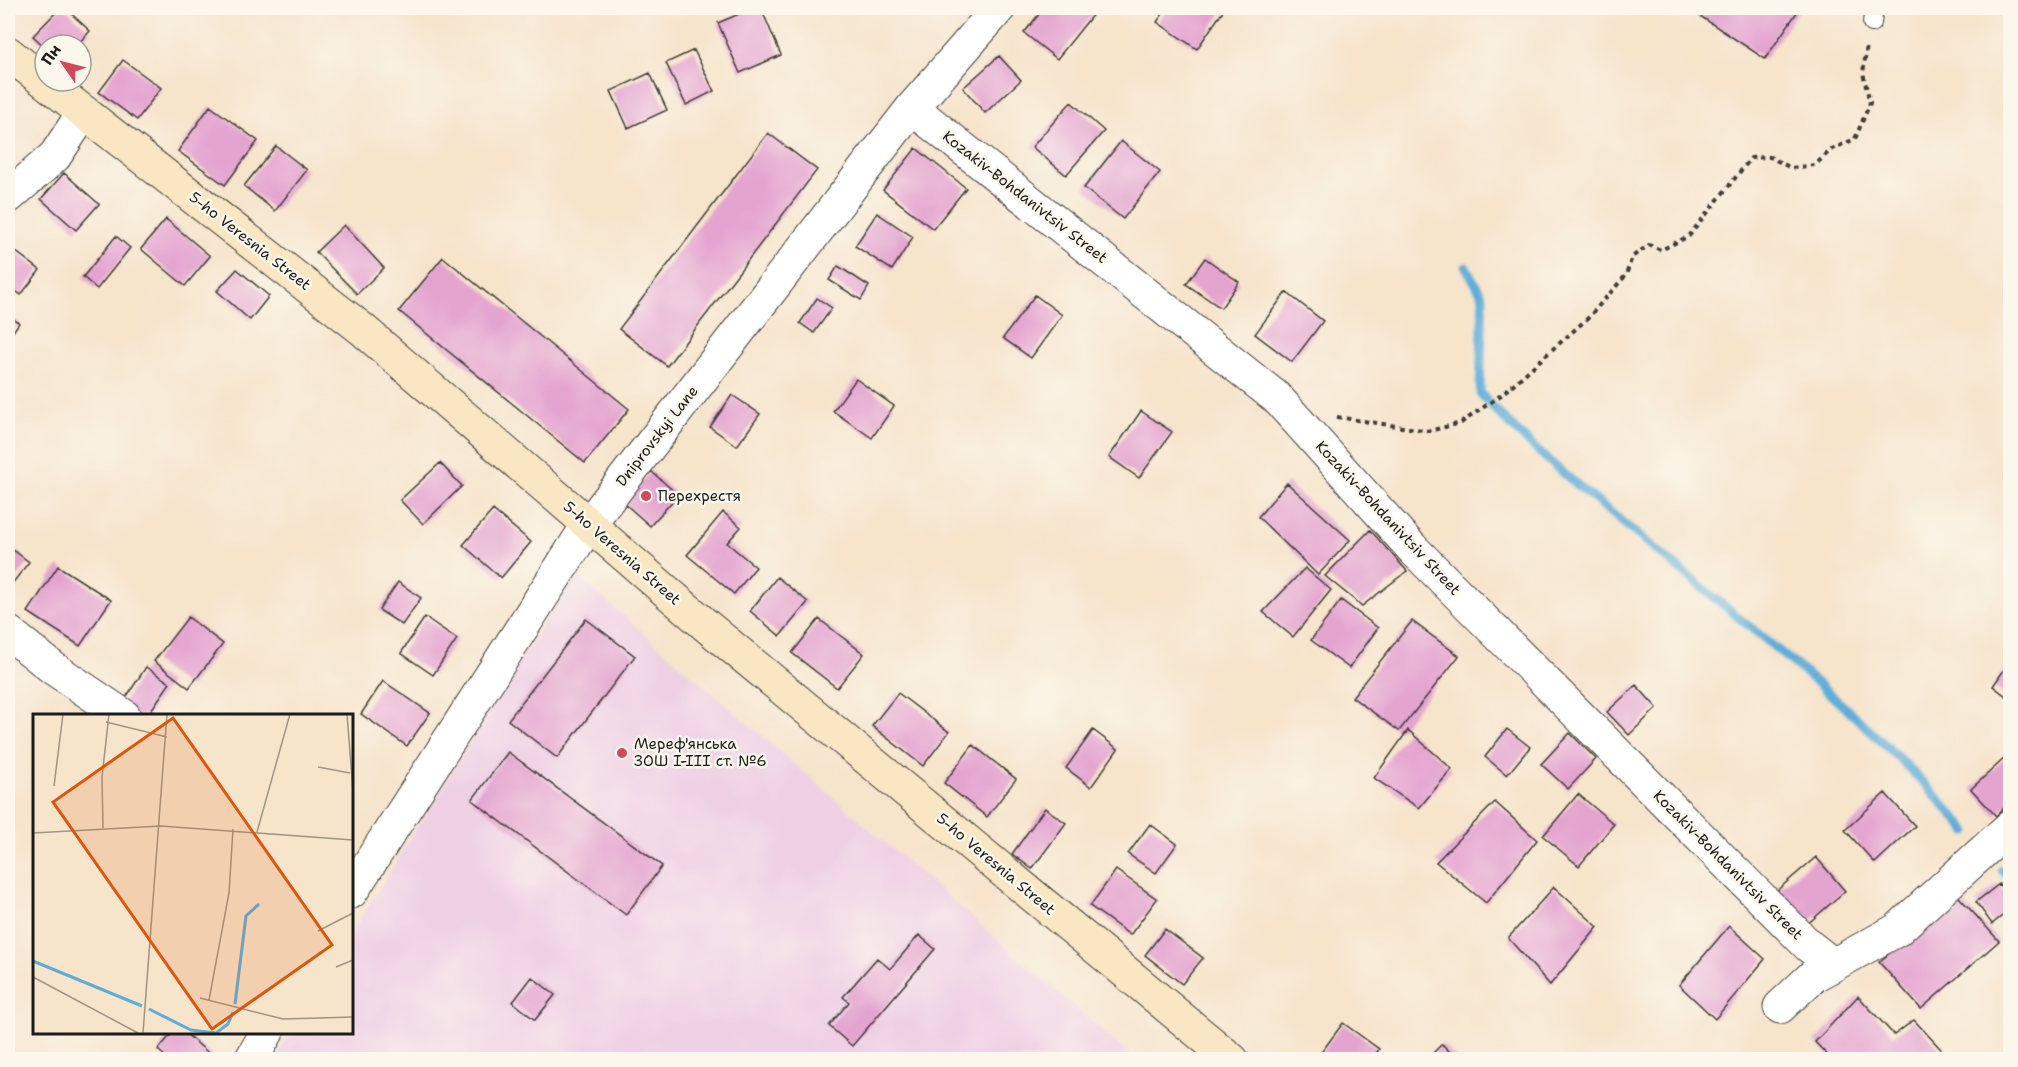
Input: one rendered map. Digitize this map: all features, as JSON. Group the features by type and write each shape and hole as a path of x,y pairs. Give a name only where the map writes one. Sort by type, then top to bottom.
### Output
{"street":[{"name":"Dniprovskyi Lane","path":"354,879 589,524 912,108 999,8"},
{"name":"5-ho Veresnia Street","path":"8,53 362,329 709,628 1232,1059"},
{"name":"Kozakiv-Bohdanivtsiv Street","path":"912,108 1277,398 1412,548 1809,946 1832,964"},
{"path":"8,197 55,156 84,112"},
{"path":"8,632 53,668 121,714"},
{"path":"1780,1007 1813,976 1832,964 1854,956 1897,930 2010,827"},
{"path":"251,1059 266,1034"}],"path":[{"path":"1326,415 1429,431 1461,423 1501,395 1588,318 1626,275 1632,257 1649,245 1661,250 1689,236 1751,158 1770,157 1791,168 1815,165 1832,149 1855,139 1870,103 1863,73 1873,15"}],"shaded area":[{"name":"Мереф'янська ЗОШ І-ІІІ ст. №6","path":"574,573 1135,1059 274,1060 289,1034 352,1034 352,932"}],"building":[{"path":"60,8 65,8 90,31 88,33 36,33"},
{"path":"753,8 761,8 781,55 740,73 718,23"},
{"path":"1044,8 1098,8 1057,59 1024,33"},
{"path":"1167,8 1225,8 1197,49 1157,22"},
{"path":"1688,8 1800,8 1765,59"},
{"path":"694,50 714,91 686,105 666,63"},
{"path":"999,56 1021,80 985,113 963,88"},
{"path":"123,60 161,88 137,120 99,92"},
{"path":"650,73 667,110 628,128 611,91"},
{"path":"1071,102 1104,131 1066,175 1032,147"},
{"path":"210,106 258,141 225,185 178,151"},
{"path":"768,133 817,170 667,366 619,329"},
{"path":"1121,141 1160,172 1123,219 1084,188"},
{"path":"276,146 307,170 275,211 244,186"},
{"path":"916,148 966,188 933,229 883,190"},
{"path":"64,173 99,204 76,230 41,199"},
{"path":"877,213 913,237 892,270 855,246"},
{"path":"166,219 210,256 185,286 141,249"},
{"path":"344,225 384,268 357,294 316,252"},
{"path":"116,236 130,248 97,289 83,277"},
{"path":"11,248 40,270 21,295 8,285 8,252"},
{"path":"443,257 629,409 585,463 399,311"},
{"path":"1205,258 1239,282 1221,308 1186,284"},
{"path":"838,266 869,286 861,300 829,280"},
{"path":"237,269 269,296 250,320 217,291"},
{"path":"1286,292 1323,321 1292,362 1255,334"},
{"path":"1035,295 1062,315 1031,358 1003,338"},
{"path":"817,298 832,308 814,333 800,323"},
{"path":"8,315 19,323 8,339"},
{"path":"856,379 894,406 872,438 833,411"},
{"path":"732,395 760,414 737,446 710,427"},
{"path":"1141,411 1172,432 1139,478 1109,457"},
{"path":"440,463 462,486 423,524 400,500"},
{"path":"651,471 678,495 650,526 624,503"},
{"path":"1287,483 1350,540 1318,575 1258,517"},
{"path":"493,510 531,542 501,578 463,545"},
{"path":"723,512 741,527 727,543 756,567 734,594 687,555"},
{"path":"1370,530 1407,571 1362,606 1325,576"},
{"path":"8,546 29,562 8,589"},
{"path":"58,566 111,600 80,646 28,612"},
{"path":"1305,568 1331,590 1293,637 1263,612"},
{"path":"777,577 808,602 780,636 750,611"},
{"path":"398,582 421,598 402,625 379,610"},
{"path":"1341,600 1378,628 1349,668 1311,640"},
{"path":"188,617 223,644 189,688 154,661"},
{"path":"425,617 457,639 433,675 401,653"},
{"path":"586,619 635,656 557,758 508,720"},
{"path":"819,619 864,654 837,688 792,653"},
{"path":"1412,621 1459,656 1399,731 1352,697"},
{"path":"2008,664 2010,666 2010,699 1993,686"},
{"path":"146,667 170,683 148,714 134,714 121,705"},
{"path":"383,681 430,713 407,746 361,714"},
{"path":"1636,685 1657,708 1629,735 1607,712"},
{"path":"898,693 949,732 923,766 872,726"},
{"path":"1507,729 1530,747 1507,775 1485,757"},
{"path":"1093,730 1118,749 1091,787 1066,768"},
{"path":"1408,730 1452,769 1419,808 1374,778"},
{"path":"1570,733 1596,759 1568,789 1541,764"},
{"path":"973,745 1016,779 987,817 944,783"},
{"path":"508,752 662,866 626,915 472,800"},
{"path":"2007,756 2010,760 2010,802 1996,816 1971,789"},
{"path":"1885,793 1915,826 1875,863 1845,830"},
{"path":"1578,794 1614,824 1579,866 1543,836"},
{"path":"1495,802 1537,840 1486,903 1436,862"},
{"path":"1045,808 1066,823 1032,869 1012,854"},
{"path":"1150,824 1177,844 1156,873 1128,854"},
{"path":"1816,857 1845,891 1804,927 1774,893"},
{"path":"1116,870 1157,899 1130,935 1090,906"},
{"path":"1999,884 2010,899 2010,910 1992,924 1976,902"},
{"path":"1554,887 1598,927 1550,985 1508,938"},
{"path":"1958,896 1999,941 1921,1009 1879,962"},
{"path":"1729,926 1765,959 1715,1019 1679,985"},
{"path":"1165,929 1203,958 1182,984 1145,955"},
{"path":"919,935 935,949 852,1046 829,1026 849,1002 843,997 877,958 890,969"},
{"path":"532,977 555,995 535,1020 513,1002"},
{"path":"1858,996 1894,1035 1914,1020 1951,1060 1917,1060 1914,1056 1911,1060 1832,1060 1815,1042"},
{"path":"1343,1023 1379,1049 1372,1060 1317,1058"},
{"path":"171,1034 186,1034 212,1056 209,1060 169,1060 158,1050"},
{"path":"1442,1044 1458,1060 1426,1060"}],"waterway":[{"path":"1466,267 1483,297 1480,393 1515,430 1553,464 1849,711 1890,749 1967,831"},
{"path":"2002,870 2010,879"}],"place":[{"name":"Перехрестя","path":"646,496"},
{"name":"Мереф'янська ЗОШ І-ІІІ ст. №6","path":"622,753"}]}
